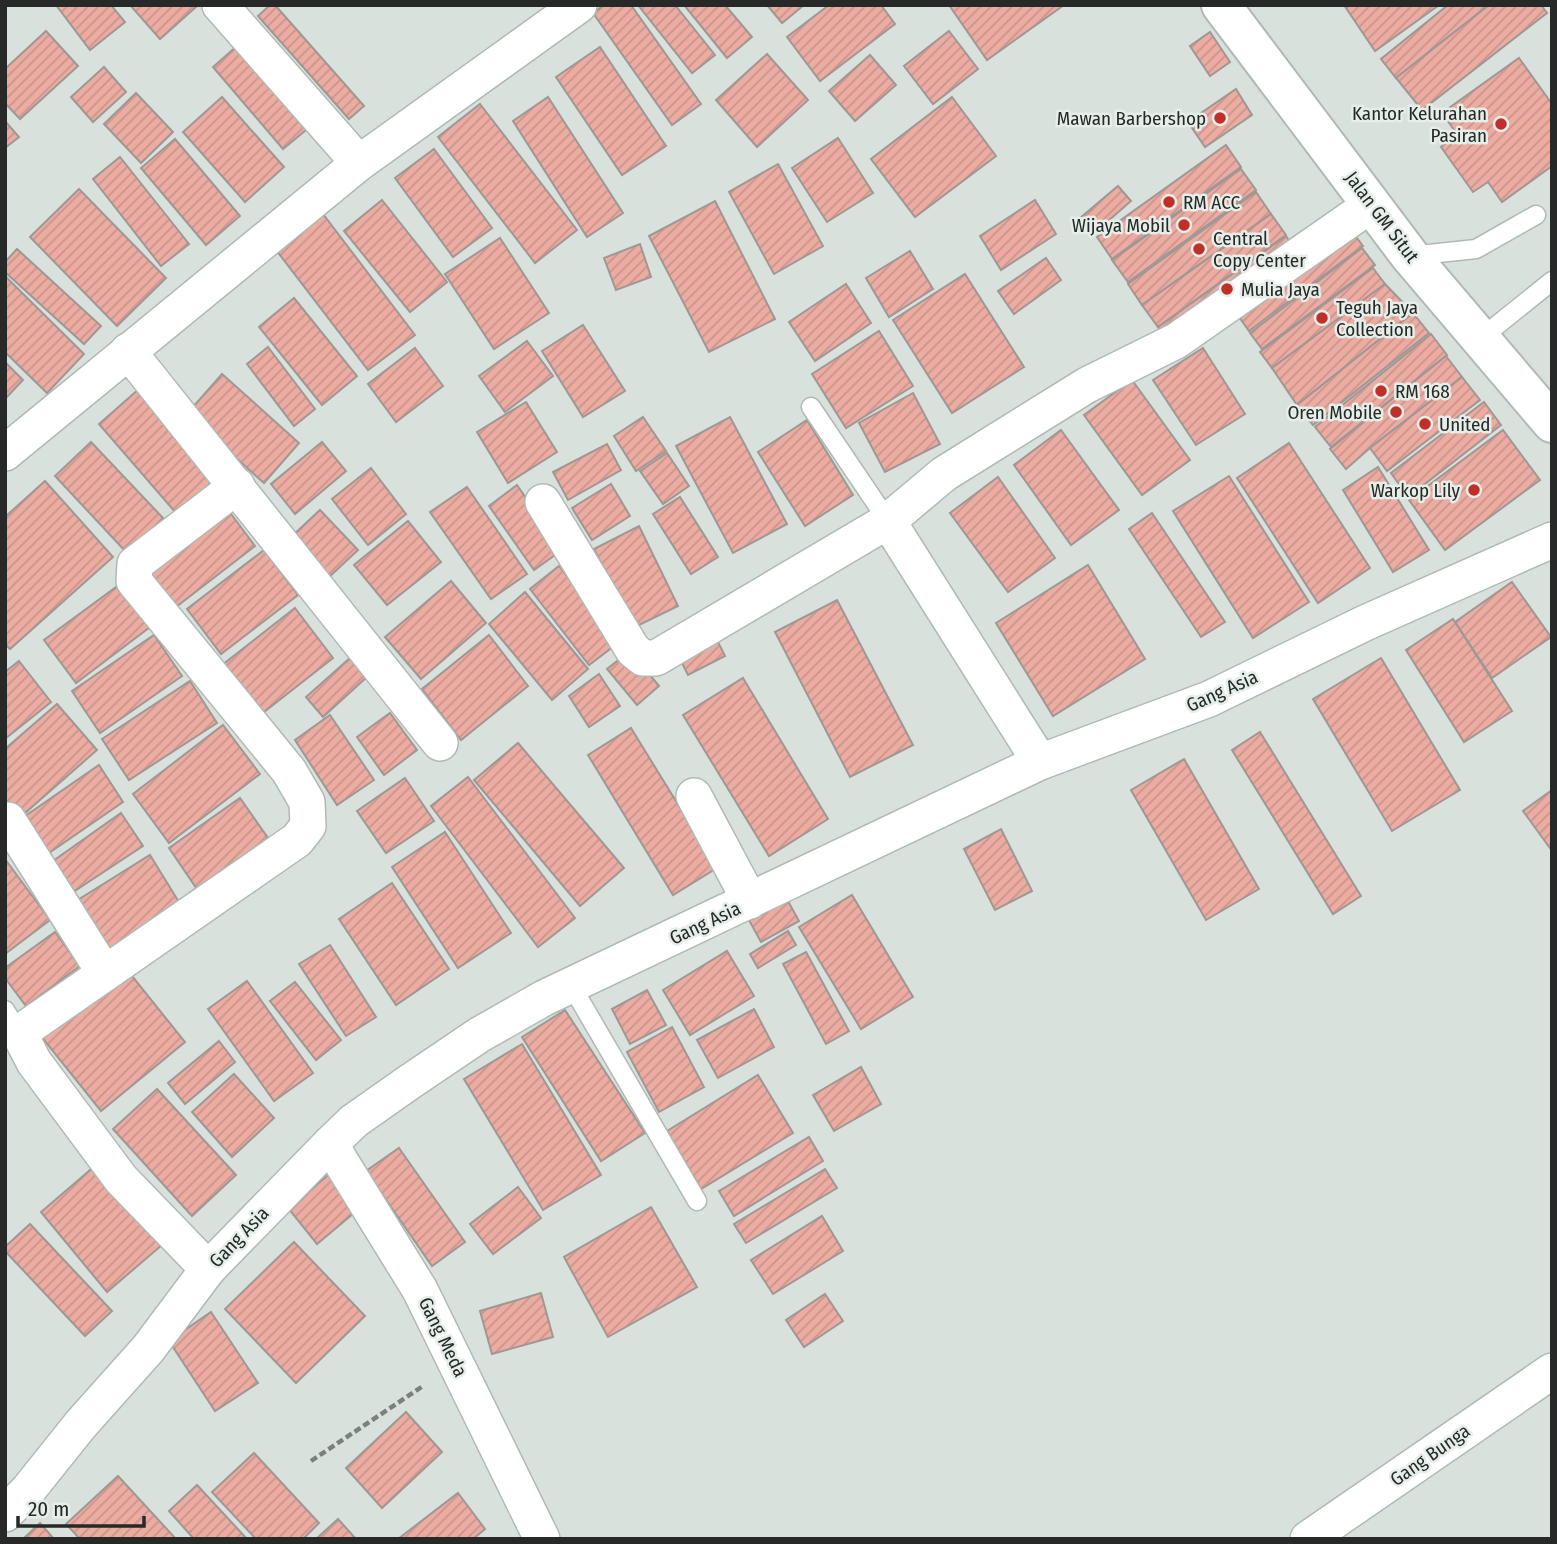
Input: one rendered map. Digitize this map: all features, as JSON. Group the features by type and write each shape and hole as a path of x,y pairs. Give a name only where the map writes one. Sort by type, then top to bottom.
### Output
{"main road":[{"name":"Jalan GM Situt","path":"1221,5 1410,256 1552,423"}],"street":[{"path":"220,5 359,163"},
{"path":"5,453 359,163 579,5"},
{"path":"543,502 633,650 640,657 656,658 888,521 944,474 1087,385 1176,341 1372,204"},
{"path":"128,351 440,743"},
{"path":"208,1269 121,1179 10,1029 104,972 297,840 308,826 307,802 289,771 134,581 135,564 237,486"},
{"path":"888,521 1040,762"},
{"name":"Gang Asia","path":"5,1514 148,1349 208,1269 330,1144 354,1121 479,1035 571,985 1040,762 1209,699 1365,623 1552,540"},
{"path":"694,796 750,901"},
{"path":"8,820 104,972"},
{"name":"Gang Meda","path":"330,1144 420,1290 542,1539"},
{"name":"Gang Bunga","path":"1308,1539 1552,1371"}],"lane":[{"path":"1410,256 1476,249 1536,215"},
{"path":"1480,338 1552,281"},
{"path":"811,407 888,521"},
{"path":"571,985 697,1201"}],"path":[{"path":"311,1461 456,1364"}],"building":[{"path":"56,5 111,5 125,22 90,50"},
{"path":"130,5 194,5 196,7 160,39"},
{"path":"270,5 275,5 364,106 349,119 258,16"},
{"path":"604,5 631,5 701,104 672,125 593,13"},
{"path":"638,5 675,5 715,55 692,73"},
{"path":"684,5 725,5 752,37 727,58"},
{"path":"767,5 804,5 782,23"},
{"path":"829,5 881,5 895,24 820,81 787,37"},
{"path":"949,5 1064,5 987,60"},
{"path":"1344,5 1439,5 1375,51"},
{"path":"1448,5 1489,5 1396,78 1381,59"},
{"path":"1489,5 1541,5 1547,13 1422,110 1396,78"},
{"path":"46,31 78,66 20,119 5,103 5,69"},
{"path":"949,31 978,69 933,104 904,66"},
{"path":"1210,32 1230,62 1210,76 1190,46"},
{"path":"246,38 317,121 283,149 213,67"},
{"path":"600,47 666,146 622,175 556,77"},
{"path":"767,54 808,100 757,147 716,100"},
{"path":"870,55 896,85 855,121 829,91"},
{"name":"Kantor Kelurahan Pasiran","path":"1519,58 1552,104 1552,166 1502,202 1488,182 1473,192 1441,147 1457,134 1442,113"},
{"path":"104,67 126,92 93,122 71,97"},
{"name":"Mawan Barbershop","path":"1236,89 1252,115 1205,147 1188,122"},
{"path":"136,93 173,132 141,163 104,124"},
{"path":"222,97 284,167 245,202 183,132"},
{"path":"548,97 623,213 587,237 513,121"},
{"path":"952,97 996,156 915,217 871,159"},
{"path":"480,104 577,230 535,263 438,137"},
{"path":"5,121 19,137 5,148"},
{"path":"838,138 873,193 827,222 792,168"},
{"path":"175,139 240,216 206,245 141,168"},
{"name":"RM ACC","path":"1226,145 1241,167 1112,259 1097,237"},
{"path":"434,149 492,228 453,257 395,178"},
{"path":"120,157 189,244 161,266 93,179"},
{"path":"778,164 823,246 774,274 729,192"},
{"name":"Wijaya Mobil","path":"1241,169 1256,190 1128,282 1112,260"},
{"path":"1118,186 1131,201 1092,235 1079,219"},
{"path":"79,189 166,278 117,326 30,237"},
{"name":"Central Copy Center","path":"1256,192 1271,214 1142,305 1128,284"},
{"path":"382,200 447,282 410,312 344,231"},
{"path":"1035,200 1056,234 1001,270 980,236"},
{"path":"715,201 775,319 709,352 649,236"},
{"path":"320,210 415,335 368,370 273,246"},
{"path":"1271,214 1286,235 1158,327 1142,305"},
{"path":"1351,230 1363,246 1249,331 1237,314"},
{"name":"Mulia Jaya","path":"1286,236 1296,251 1169,341 1158,327"},
{"path":"500,238 549,313 494,349 445,274"},
{"path":"640,244 651,277 616,290 604,258"},
{"path":"1362,248 1375,265 1262,349 1250,333"},
{"path":"17,249 101,326 84,344 5,272 5,262"},
{"path":"910,251 933,289 889,317 866,278"},
{"path":"1046,258 1061,280 1014,314 998,291"},
{"name":"Teguh Jaya Collection","path":"1373,268 1385,284 1272,368 1260,352"},
{"path":"965,274 1024,367 952,413 893,320"},
{"path":"5,276 84,354 47,393 5,352"},
{"path":"846,284 871,323 815,361 789,322"},
{"path":"1385,284 1413,313 1297,405 1272,368"},
{"path":"294,298 357,376 322,405 259,327"},
{"path":"1413,313 1429,333 1313,425 1297,405"},
{"path":"583,325 625,391 583,417 542,351"},
{"path":"879,331 913,386 846,428 812,374"},
{"name":"RM 168","path":"1431,334 1447,355 1331,447 1315,427"},
{"path":"527,341 553,376 505,412 479,376"},
{"path":"268,347 315,409 294,426 247,364"},
{"path":"415,348 443,386 396,422 368,384"},
{"path":"1203,348 1245,414 1196,445 1153,380"},
{"name":"Oren Mobile","path":"1446,356 1462,377 1346,469 1330,449"},
{"path":"5,362 23,380 5,399"},
{"path":"222,374 299,443 264,483 187,414"},
{"name":"United","path":"1462,377 1480,400 1387,471 1370,448"},
{"path":"1132,380 1190,460 1142,495 1084,415"},
{"path":"139,389 216,480 176,513 99,424"},
{"path":"913,393 940,444 885,472 859,423"},
{"path":"526,402 557,452 508,483 477,432"},
{"path":"1484,402 1501,425 1408,497 1391,473"},
{"path":"643,417 666,451 636,471 614,436"},
{"path":"730,417 787,524 733,553 676,446"},
{"path":"807,420 853,495 805,526 758,452"},
{"path":"1061,430 1119,510 1071,545 1014,465"},
{"name":"Warkop Lily","path":"1503,430 1540,480 1445,550 1409,500"},
{"path":"91,442 163,518 127,553 55,476"},
{"path":"322,442 346,471 295,514 271,484"},
{"path":"1289,443 1370,568 1318,603 1237,478"},
{"path":"607,444 621,470 568,500 553,472"},
{"path":"667,453 689,486 663,504 640,471"},
{"path":"1378,467 1429,550 1393,572 1343,490"},
{"path":"371,468 406,514 368,545 332,499"},
{"path":"1229,476 1309,602 1253,638 1173,511"},
{"path":"998,477 1055,558 1008,592 950,513"},
{"path":"45,481 113,557 10,649 5,644 5,517"},
{"path":"611,484 630,516 592,540 572,508"},
{"path":"517,485 562,550 534,570 489,506"},
{"path":"467,487 527,574 491,599 430,512"},
{"path":"680,497 718,557 691,574 653,514"},
{"path":"225,506 255,546 172,610 141,570"},
{"path":"320,510 358,550 328,578 291,537"},
{"path":"1152,513 1225,622 1201,637 1129,529"},
{"path":"408,521 441,562 387,605 354,565"},
{"path":"639,526 678,606 633,628 594,549"},
{"path":"264,550 298,595 221,654 187,609"},
{"path":"1088,565 1145,659 1053,716 996,623"},
{"path":"559,566 618,643 589,665 530,589"},
{"path":"451,581 486,623 421,679 385,637"},
{"path":"123,582 154,624 76,683 44,640"},
{"path":"1512,582 1551,637 1492,678 1455,622"},
{"path":"525,592 588,669 552,700 489,624"},
{"path":"837,600 913,745 850,777 775,632"},
{"path":"295,608 333,658 255,719 217,669"},
{"path":"1453,619 1512,711 1464,742 1406,650"},
{"path":"154,635 182,676 100,733 72,691"},
{"path":"489,635 528,686 461,740 422,689"},
{"path":"715,636 725,656 688,675 678,655"},
{"path":"630,651 659,686 637,705 607,669"},
{"path":"350,658 367,677 323,717 306,697"},
{"path":"1381,658 1460,790 1392,831 1313,699"},
{"path":"19,661 51,702 5,739 5,672"},
{"path":"599,674 620,706 589,727 569,696"},
{"path":"743,678 828,819 769,856 683,715"},
{"path":"190,681 217,723 129,780 102,739"},
{"path":"57,704 97,750 17,820 5,807 5,749"},
{"path":"390,713 417,750 384,775 357,737"},
{"path":"330,715 374,780 337,805 295,740"},
{"path":"223,725 260,774 169,843 133,794"},
{"path":"631,728 717,868 673,895 588,755"},
{"path":"1260,732 1361,896 1333,914 1232,750"},
{"path":"518,743 624,868 580,906 474,780"},
{"path":"1184,759 1259,889 1206,920 1131,790"},
{"path":"99,765 123,802 43,857 18,821"},
{"path":"468,777 575,918 538,947 431,806"},
{"path":"405,778 434,821 386,853 357,811"},
{"path":"1552,790 1552,851 1523,811"},
{"path":"240,798 273,845 201,895 169,848"},
{"path":"121,813 143,846 73,892 53,861"},
{"path":"1001,829 1032,891 995,910 964,849"},
{"path":"445,832 511,933 458,968 392,867"},
{"path":"150,855 185,912 111,958 76,901"},
{"path":"5,859 50,920 5,954"},
{"path":"392,883 449,969 396,1005 339,919"},
{"path":"783,892 799,921 761,942 745,913"},
{"path":"852,895 913,997 861,1029 799,927"},
{"path":"788,931 796,945 758,968 750,954"},
{"path":"55,932 80,966 26,1006 5,978 5,968"},
{"path":"330,945 376,1017 346,1036 299,964"},
{"path":"727,951 754,996 690,1035 663,990"},
{"path":"806,952 849,1031 826,1044 783,964"},
{"path":"124,966 185,1042 101,1111 40,1035"},
{"path":"247,981 313,1073 274,1101 208,1009"},
{"path":"295,982 341,1040 316,1060 270,1001"},
{"path":"647,990 666,1025 630,1044 612,1009"},
{"path":"754,1009 774,1047 718,1078 697,1040"},
{"path":"565,1010 645,1133 601,1161 522,1037"},
{"path":"672,1027 704,1087 659,1112 627,1052"},
{"path":"219,1041 235,1062 185,1104 168,1083"},
{"path":"522,1044 601,1175 543,1210 464,1079"},
{"path":"861,1067 881,1104 834,1131 813,1095"},
{"path":"234,1074 274,1118 232,1157 192,1112"},
{"path":"758,1075 793,1133 701,1189 667,1131"},
{"path":"157,1089 236,1175 192,1216 113,1129"},
{"path":"809,1137 823,1161 734,1216 719,1191"},
{"path":"399,1148 465,1242 432,1266 366,1171"},
{"path":"96,1165 162,1245 107,1292 41,1212"},
{"path":"825,1169 837,1188 746,1243 734,1224"},
{"path":"332,1172 361,1207 317,1244 288,1208"},
{"path":"518,1187 541,1218 493,1254 470,1224"},
{"path":"651,1207 697,1287 608,1337 564,1257"},
{"path":"822,1216 843,1251 773,1294 751,1260"},
{"path":"30,1224 112,1311 85,1336 5,1251 5,1247"},
{"path":"294,1242 365,1316 296,1383 225,1309"},
{"path":"541,1293 553,1337 492,1354 480,1311"},
{"path":"825,1294 843,1321 804,1347 786,1320"},
{"path":"211,1312 258,1383 215,1411 169,1341"},
{"path":"406,1412 442,1452 382,1508 346,1468"},
{"path":"254,1453 319,1523 303,1539 256,1539 212,1492"},
{"path":"118,1476 176,1539 80,1539 66,1524"},
{"path":"197,1485 247,1539 194,1539 169,1511"},
{"path":"458,1493 485,1529 473,1539 398,1539"},
{"path":"338,1519 356,1539 316,1539"},
{"path":"40,1523 54,1539 23,1539"}],"place":[{"name":"Mawan Barbershop","path":"1220,118"},
{"name":"Kantor Kelurahan Pasiran","path":"1501,124"},
{"name":"RM ACC","path":"1169,202"},
{"name":"Wijaya Mobil","path":"1184,225"},
{"name":"Central Copy Center","path":"1199,249"},
{"name":"Mulia Jaya","path":"1227,289"},
{"name":"Teguh Jaya Collection","path":"1322,318"},
{"name":"RM 168","path":"1381,391"},
{"name":"Oren Mobile","path":"1396,412"},
{"name":"United","path":"1425,424"},
{"name":"Warkop Lily","path":"1474,490"}]}
